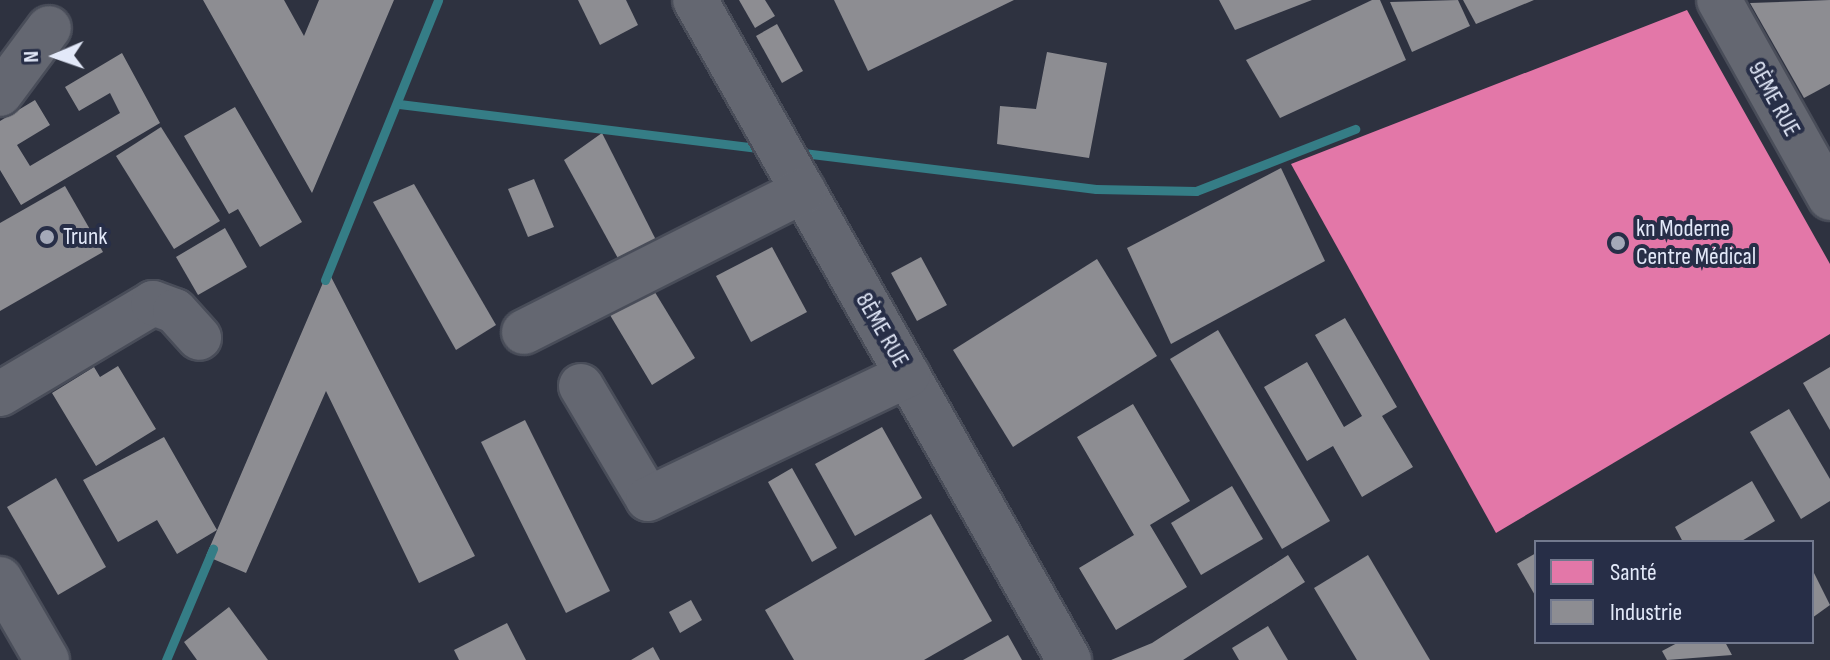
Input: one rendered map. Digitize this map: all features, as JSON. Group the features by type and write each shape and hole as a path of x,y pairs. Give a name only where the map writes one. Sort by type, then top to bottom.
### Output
{"street":[{"name":"8ÈME RUE","path":"695,0 1069,660"},
{"name":"9ÈME RUE","path":"1719,0 1830,198"},
{"path":"0,94 49,28"},
{"path":"524,332 792,173"},
{"path":"0,394 153,303 175,311 199,338"},
{"path":"581,386 648,499 908,375"},
{"path":"3,595 47,660"}],"building: Santé":[{"path":"1687,10 1830,264 1830,334 1496,533 1291,164"}],"building: Industrie":[{"path":"203,0 284,0 304,36 319,0 394,0 312,193"},
{"path":"578,0 626,0 638,25 600,45"},
{"path":"739,0 765,0 775,16 755,28"},
{"path":"834,0 1014,0 868,71"},
{"path":"1219,0 1312,0 1235,30"},
{"path":"1372,0 1380,0 1406,60 1280,118 1246,60"},
{"path":"1458,0 1470,26 1412,52 1390,2"},
{"path":"1463,0 1534,0 1476,24"},
{"path":"1830,0 1830,84 1804,98 1750,3"},
{"path":"777,24 803,71 782,83 756,36"},
{"path":"1047,52 1107,63 1089,158 997,144 1000,106 1036,109"},
{"path":"122,53 160,123 21,205 0,170 0,121 35,100 50,125 17,145 30,166 120,113 110,93 79,111 65,87"},
{"path":"235,107 302,222 260,247 238,209 229,214 184,136"},
{"path":"161,127 220,221 174,249 116,156"},
{"path":"602,133 657,242 620,262 564,160"},
{"path":"1281,168 1325,261 1171,344 1127,248"},
{"path":"534,179 554,227 528,237 508,189"},
{"path":"414,184 496,325 456,350 373,202"},
{"name":"Trunk","path":"65,186 103,252 0,311 0,223"},
{"path":"225,228 247,267 198,295 176,257"},
{"path":"772,247 807,312 751,342 716,276"},
{"path":"921,257 947,305 917,321 891,273"},
{"path":"1097,259 1157,356 1013,447 953,350"},
{"path":"328,271 475,556 419,583 326,391 246,573 206,556"},
{"path":"653,289 695,358 652,385 610,315"},
{"path":"1345,318 1397,407 1382,416 1413,467 1362,497 1333,446 1307,461 1264,387 1307,362 1344,427 1362,416 1315,335"},
{"path":"1218,330 1330,521 1282,549 1170,359"},
{"path":"118,366 156,429 96,466 52,393 94,367 100,377"},
{"path":"1830,367 1830,430 1803,383"},
{"path":"1133,404 1190,501 1150,525 1187,587 1116,630 1079,568 1134,535 1077,437"},
{"path":"1789,409 1830,479 1830,501 1801,519 1750,432"},
{"path":"525,420 610,591 566,613 481,442"},
{"path":"882,427 922,498 855,536 815,464"},
{"path":"164,437 217,530 177,554 157,520 118,542 83,480"},
{"path":"792,468 837,548 812,562 768,482"},
{"path":"56,478 106,567 58,595 7,507"},
{"path":"1752,481 1775,521 1743,540 1682,540 1675,527"},
{"path":"1232,486 1263,539 1201,575 1171,523"},
{"path":"931,514 992,621 924,660 794,660 765,610"},
{"path":"1534,554 1534,594 1517,564"},
{"path":"1288,555 1305,582 1183,660 1111,660 1152,643"},
{"path":"1368,555 1430,660 1357,660 1314,588"},
{"path":"1814,573 1830,605 1814,617"},
{"path":"691,600 702,620 680,633 669,612"},
{"path":"229,607 268,660 197,660 184,642"},
{"path":"507,623 526,660 459,660 454,650"},
{"path":"1268,626 1288,660 1239,660 1232,648"},
{"path":"1008,635 1022,660 963,660"},
{"path":"1675,644 1726,644 1732,655 1667,660 1662,651"},
{"path":"653,647 660,660 631,660"}],"waterway":[{"path":"325,280 438,0"},
{"path":"399,104 765,149"},
{"path":"795,152 1096,189 1196,191 1355,129"},
{"path":"166,660 213,549"}],"place":[{"name":"Trunk","path":"47,237"},
{"name":"kn Moderne Centre Médical","path":"1618,243"}]}
